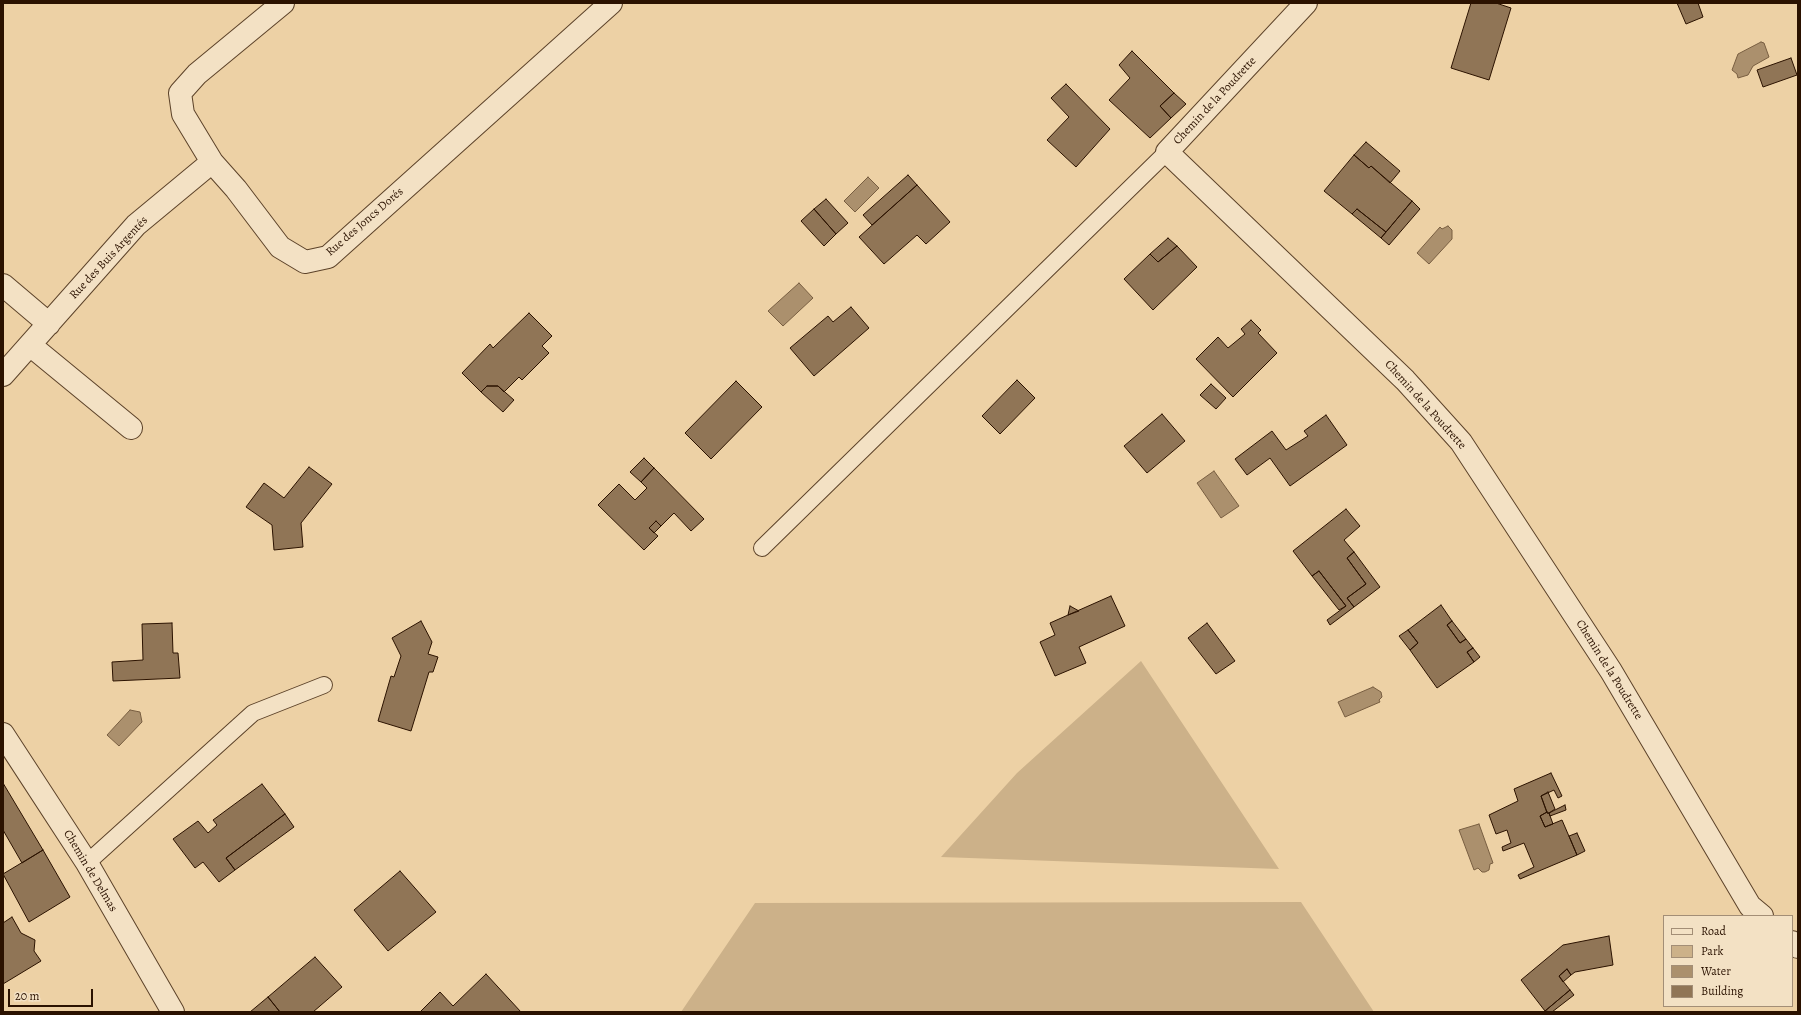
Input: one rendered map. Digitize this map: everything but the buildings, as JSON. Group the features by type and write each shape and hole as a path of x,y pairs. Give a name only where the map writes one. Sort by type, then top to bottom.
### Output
{"street":[{"name":"Rue des Joncs Dorés","path":"283,3 197,74 180,93 183,114 212,162 236,189 280,247 305,262 328,257 611,3"},
{"name":"Chemin de la Poudrette","path":"1306,3 1167,152 1405,380 1461,442 1611,671 1750,906 1761,915"},
{"name":"Rue des Buis Argentés","path":"3,375 136,225 212,162"},
{"path":"3,286 49,324"},
{"path":"30,345 131,428"},
{"name":"Chemin de Delmas","path":"3,734 87,863 173,1012"}],"lane":[{"path":"762,548 1167,152"},
{"path":"87,863 253,713 324,685"}],"green space":[{"path":"1141,661 1279,869 941,857 1017,773"},
{"path":"1301,902 1374,1012 681,1012 755,903"}],"water":[{"path":"1761,42 1764,43 1769,57 1753,66 1748,75 1738,78 1737,74 1732,70 1738,54"},
{"path":"868,177 879,188 855,212 844,201"},
{"path":"1448,226 1452,230 1452,239 1429,264 1417,253 1440,227 1442,229"},
{"path":"799,283 813,298 783,326 768,311"},
{"path":"1214,471 1239,506 1221,518 1197,483"},
{"path":"1373,687 1381,692 1382,697 1379,700 1380,702 1345,717 1338,702"},
{"path":"130,710 140,712 142,722 119,746 107,735"},
{"path":"1479,824 1493,863 1490,864 1489,870 1485,872 1482,872 1478,868 1474,870 1459,830"}]}
